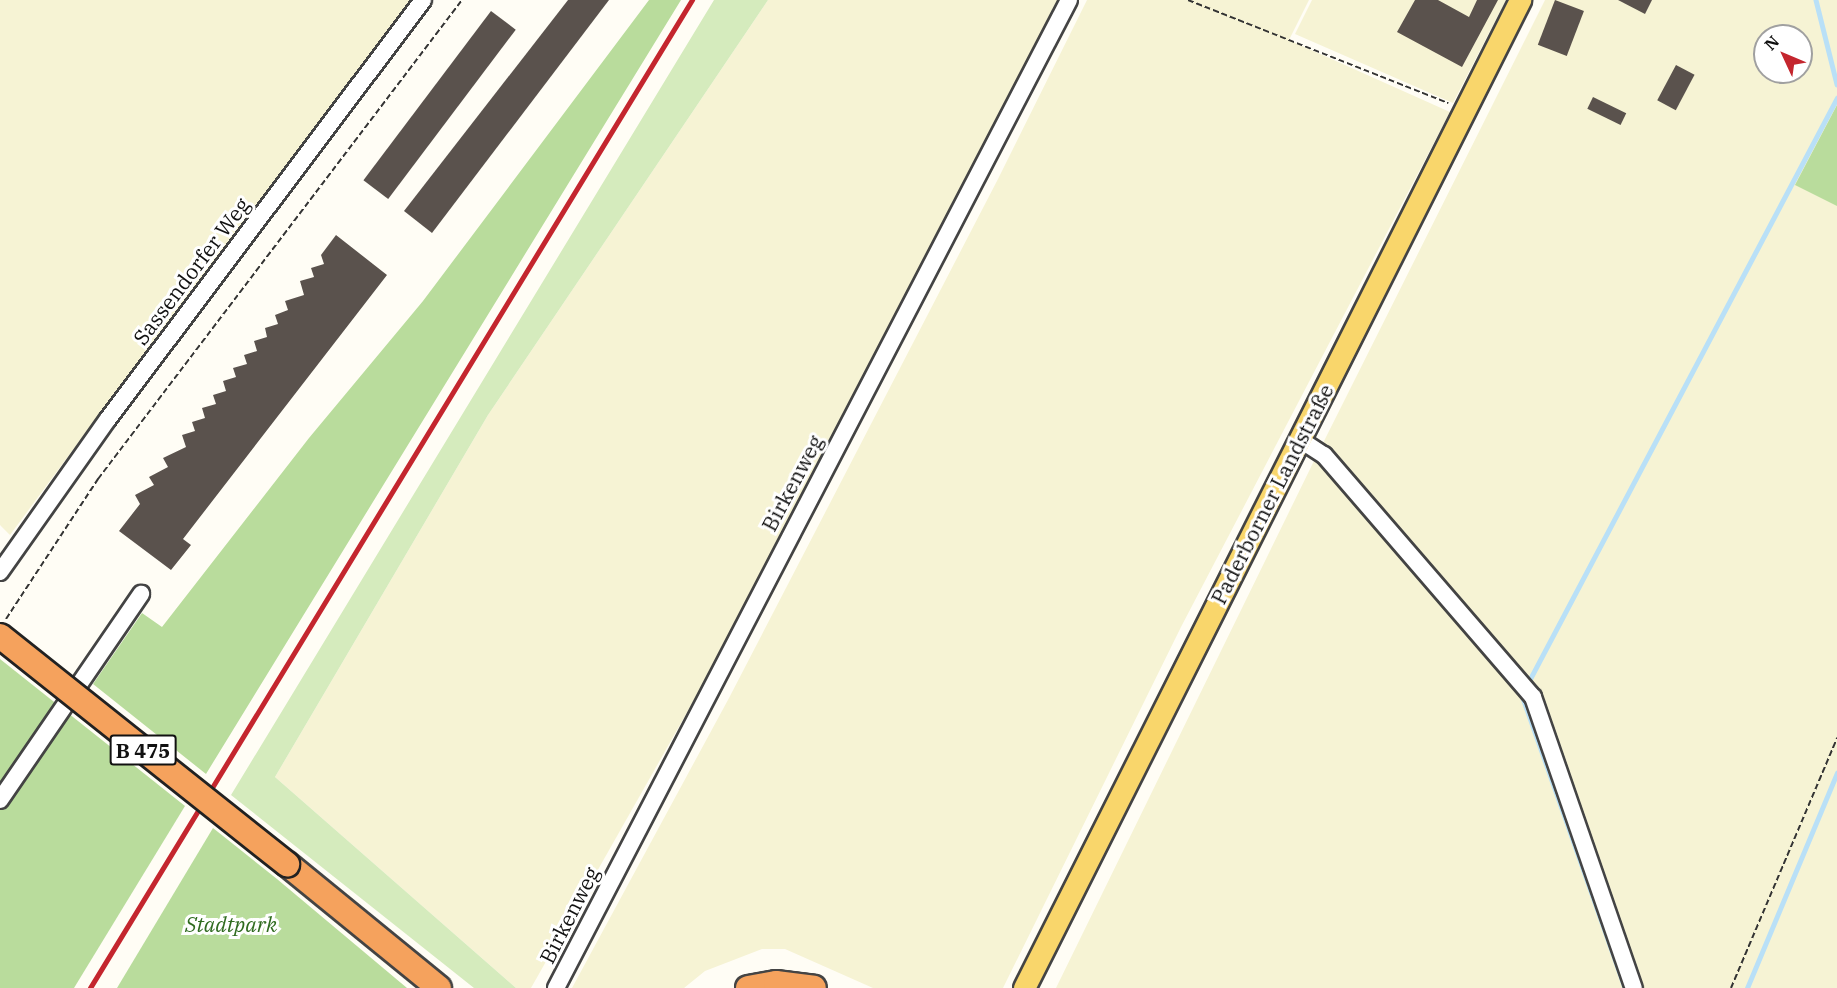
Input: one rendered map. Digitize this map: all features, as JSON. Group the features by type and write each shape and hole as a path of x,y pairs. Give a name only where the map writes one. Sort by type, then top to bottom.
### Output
{"highway":[{"name":"B 475","path":"3,628 439,988"},
{"path":"748,988 776,983 814,988"}],"main road":[{"name":"Paderborner Landstraße","path":"1024,988 1520,0"}],"street":[{"name":"Birkenweg","path":"556,988 1069,0"},
{"name":"Sassendorfer Weg","path":"0,572 115,410 423,1"},
{"path":"1299,439 1324,454 1533,697 1634,988"},
{"path":"0,800 141,594"}],"path":[{"path":"3,628 98,479 462,0"},
{"path":"1188,0 1433,97"},
{"path":"1731,988 1837,738"}],"shaded area":[{"path":"0,0 416,0 342,100 126,378 10,535 0,525"},
{"path":"768,0 1060,0 741,617 531,988 516,988 275,777 488,415"},
{"path":"1087,0 1309,0 1289,40 1450,112 1181,627 1003,988 873,988 785,949 762,949 705,971 684,988 572,988 729,698 998,179"},
{"path":"1312,0 1506,0 1453,103 1295,34"},
{"path":"1545,0 1837,0 1837,988 1056,988 1312,465"}],"green space":[{"path":"649,0 681,0 206,774 93,684 142,613 162,627 309,438 423,301"},
{"path":"714,0 768,0 488,415 275,777 516,988 474,988 231,795"},
{"path":"1837,105 1837,206 1795,185"},
{"path":"0,659 185,806 74,988 0,988"},
{"name":"Stadtpark","path":"213,828 277,879 407,988 117,988"}],"building":[{"path":"568,0 609,0 432,233 404,211"},
{"path":"1415,0 1438,0 1469,17 1477,0 1498,0 1462,67 1397,32"},
{"path":"1555,0 1584,11 1567,56 1538,45"},
{"path":"1618,0 1652,0 1645,14"},
{"path":"491,11 516,30 388,199 363,180"},
{"path":"1676,65 1695,75 1676,110 1657,100"},
{"path":"1593,97 1626,113 1621,125 1587,109"},
{"path":"336,235 387,275 183,539 191,545 171,570 119,531 140,504 135,495 154,485 149,477 168,467 163,458 186,447 182,435 195,431 192,422 205,418 202,408 216,404 213,395 226,391 223,381 236,377 233,368 247,364 244,355 257,351 254,341 267,337 265,328 278,324 275,315 288,310 285,301 304,295 300,281 314,277 311,268 324,264 321,255"}],"waterway":[{"path":"1816,0 1837,84"},
{"path":"1530,679 1837,98"},
{"path":"1522,695 1625,988"},
{"path":"1747,988 1837,773"}],"railway":[{"path":"90,988 692,0"}]}
